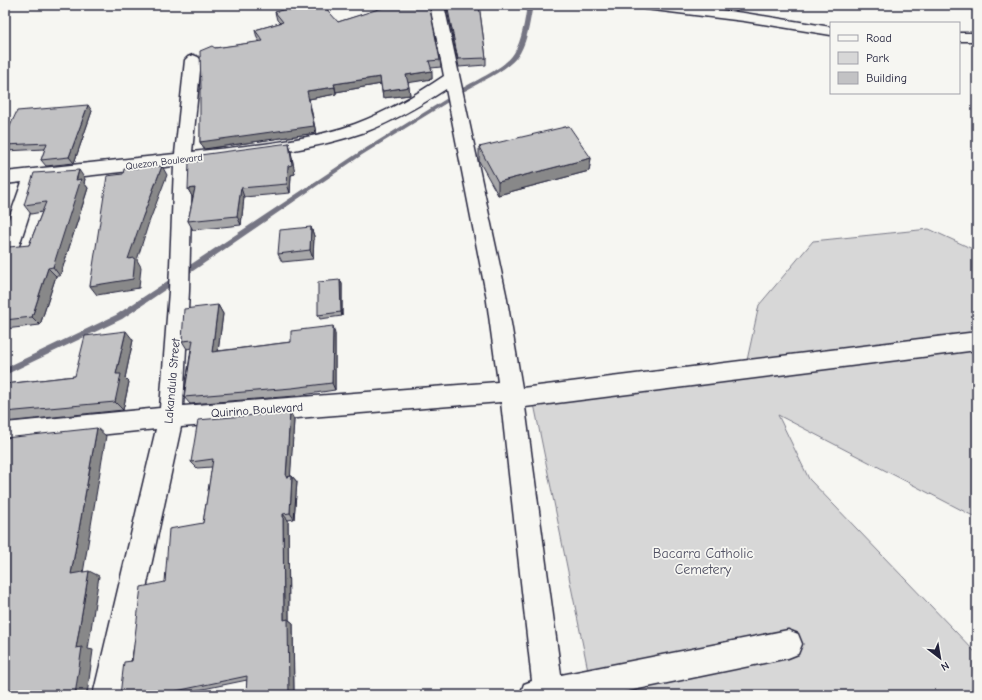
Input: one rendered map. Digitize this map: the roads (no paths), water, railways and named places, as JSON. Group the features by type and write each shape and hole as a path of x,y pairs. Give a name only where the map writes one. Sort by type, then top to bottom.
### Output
{"street":[{"path":"437,5 496,294 511,395 544,694 788,644"},
{"path":"645,5 744,17 830,31"},
{"path":"960,37 977,37"},
{"name":"Lakandula Street","path":"108,695 171,417 179,290 183,160 193,60"},
{"name":"Quezon Boulevard","path":"5,178 183,160 322,139 359,128 389,116 419,100 452,78"},
{"path":"5,258 33,176"},
{"name":"Quirino Boulevard","path":"5,434 171,417 511,395 977,341"}],"waterway":[{"path":"463,90 500,68 517,53 523,37 530,5"},
{"path":"184,273 360,154 446,101"},
{"path":"5,372 119,317 172,281"}],"park label":[{"name":"Bacarra Catholic Cemetery","path":"703,562"}]}
